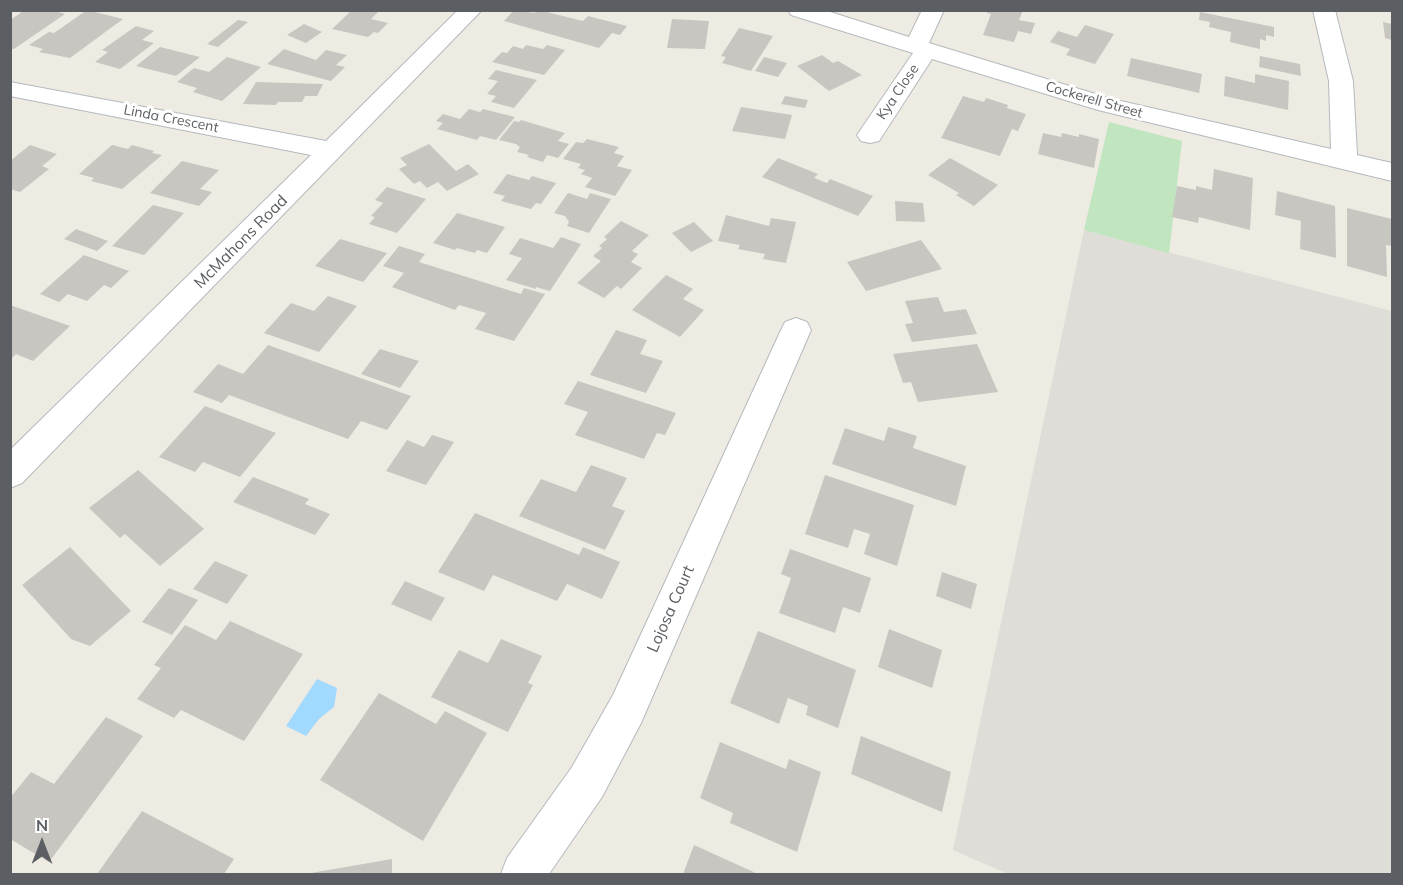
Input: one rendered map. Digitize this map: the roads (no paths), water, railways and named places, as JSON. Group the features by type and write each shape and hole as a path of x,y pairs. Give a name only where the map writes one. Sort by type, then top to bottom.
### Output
{"street":[{"name":"McMahons Road","path":"10,473 471,10"},
{"name":"Cockerell Street","path":"799,10 1107,105 1392,172"},
{"name":"Kya Close","path":"870,135 921,48 933,10"},
{"path":"1324,10 1341,81 1344,161"},
{"name":"Linda Crescent","path":"10,89 331,150"},
{"name":"Lojosa Court","path":"523,874 587,782 627,709 796,330"}],"water":[{"path":"317,679 337,688 334,707 319,719 306,736 286,726"}]}
